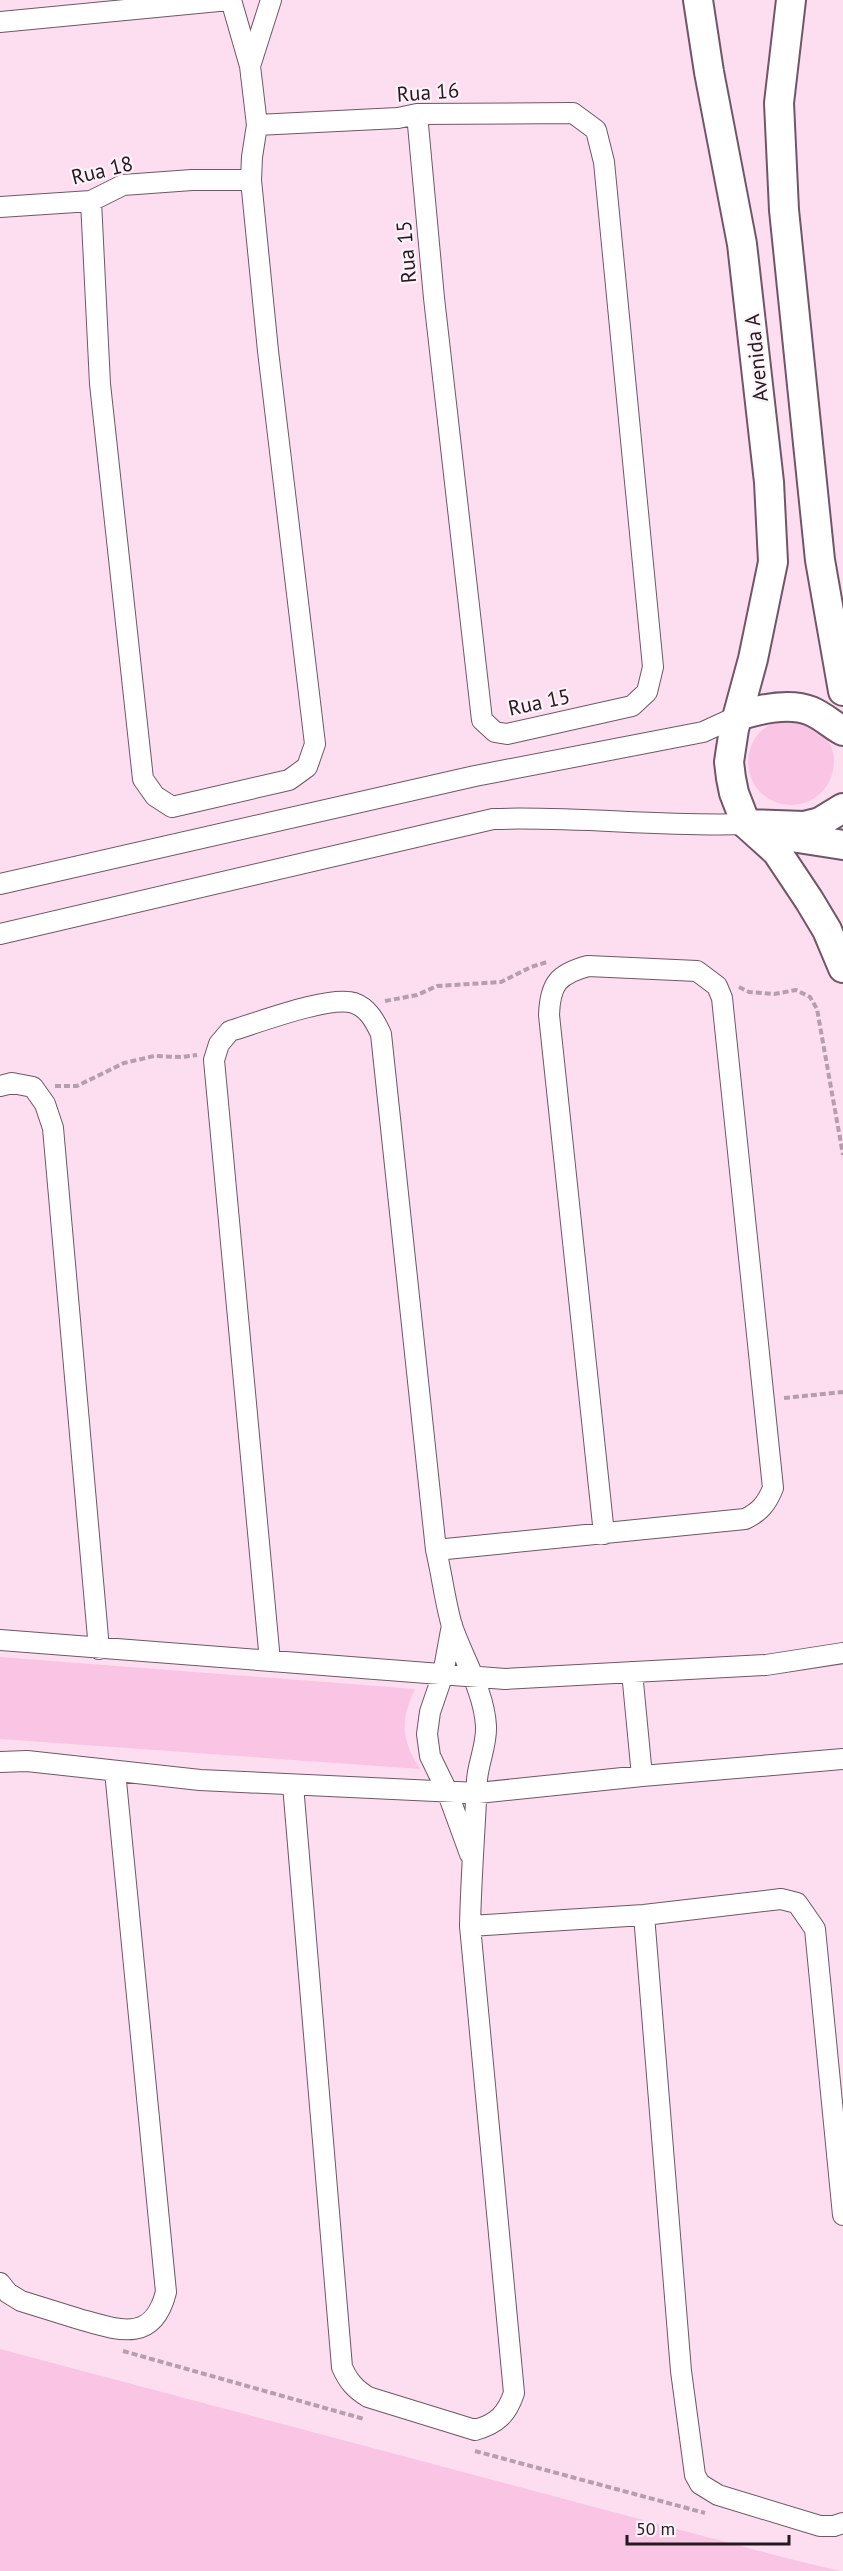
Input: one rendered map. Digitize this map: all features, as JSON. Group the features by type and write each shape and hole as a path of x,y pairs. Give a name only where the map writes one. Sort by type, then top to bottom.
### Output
{"main road":[{"name":"Avenida A","path":"698,0 709,72 742,244 769,483 773,562 729,762 734,793 746,824"},
{"name":"Avenida A","path":"792,0 779,103 784,210 820,560 843,691"},
{"path":"738,716 784,707 800,708 811,711 843,731"},
{"path":"746,824 804,826 820,822 843,807"},
{"path":"746,824 790,838 843,845"},
{"path":"746,824 777,852 827,930 843,968"}],"street":[{"path":"0,22 230,0 250,66 257,125 252,157 252,180 268,351 315,744 307,767 288,780 172,807 155,796 142,779 100,384 91,201"},
{"path":"250,66 271,0"},
{"name":"Rua 16","path":"257,125 398,118 417,114 573,112 596,130"},
{"name":"Rua 15","path":"417,114 434,298 482,720 495,732 507,735 632,706 647,692 653,667 604,162 596,130"},
{"name":"Rua 18","path":"0,207 91,201 123,185 192,180 252,180"},
{"path":"0,884 475,776 703,732 738,716"},
{"path":"0,934 493,819 530,818 698,826 746,824"},
{"path":"436,1550 604,1534 745,1519 758,1513 768,1501 773,1488 722,998 717,986 697,971 588,966 574,970 560,979 550,995 549,1015 604,1534"},
{"path":"270,1661 214,1060 219,1044 230,1031 332,1001 354,1003 372,1016 381,1034 436,1550 452,1625 473,1677 486,1725 482,1761 477,1778 470,1926 514,2393 510,2407 501,2418 489,2426 475,2430 368,2397 357,2390 342,2367 292,1785"},
{"path":"0,1086 12,1083 33,1087 45,1104 53,1128 99,1649"},
{"path":"452,1625 443,1674 430,1712 427,1734 430,1756 447,1791 472,1860"},
{"path":"0,1640 505,1679 766,1665 843,1653"},
{"path":"632,1672 642,1776"},
{"path":"0,1762 27,1761 200,1780 478,1793 843,1759"},
{"path":"0,2283 8,2293 21,2301 122,2331 147,2324 163,2304 166,2292 115,1770"},
{"path":"470,1926 644,1915 781,1899 797,1903 815,1929 843,2216"},
{"path":"644,1915 681,2371 694,2475 700,2484 717,2495 820,2526 834,2526 843,2523"}],"path":[{"path":"382,1002 417,995 437,986 501,982 531,967 551,962"},
{"path":"731,983 749,992 774,994 796,990 810,997 817,1009 843,1155"},
{"path":"33,1087 77,1086 124,1063 154,1056 181,1057 202,1054"},
{"path":"764,1400 843,1392"}],"shaded area":[{"path":"783,719 799,719 822,731 831,745 834,762 831,779 822,793 799,805 783,805 767,798 755,786 748,770 748,754 755,738 767,726"},
{"path":"0,1657 415,1689 407,1711 405,1730 409,1748 420,1769 0,1739"},
{"path":"0,2349 786,2558 840,2571 0,2571"}]}
